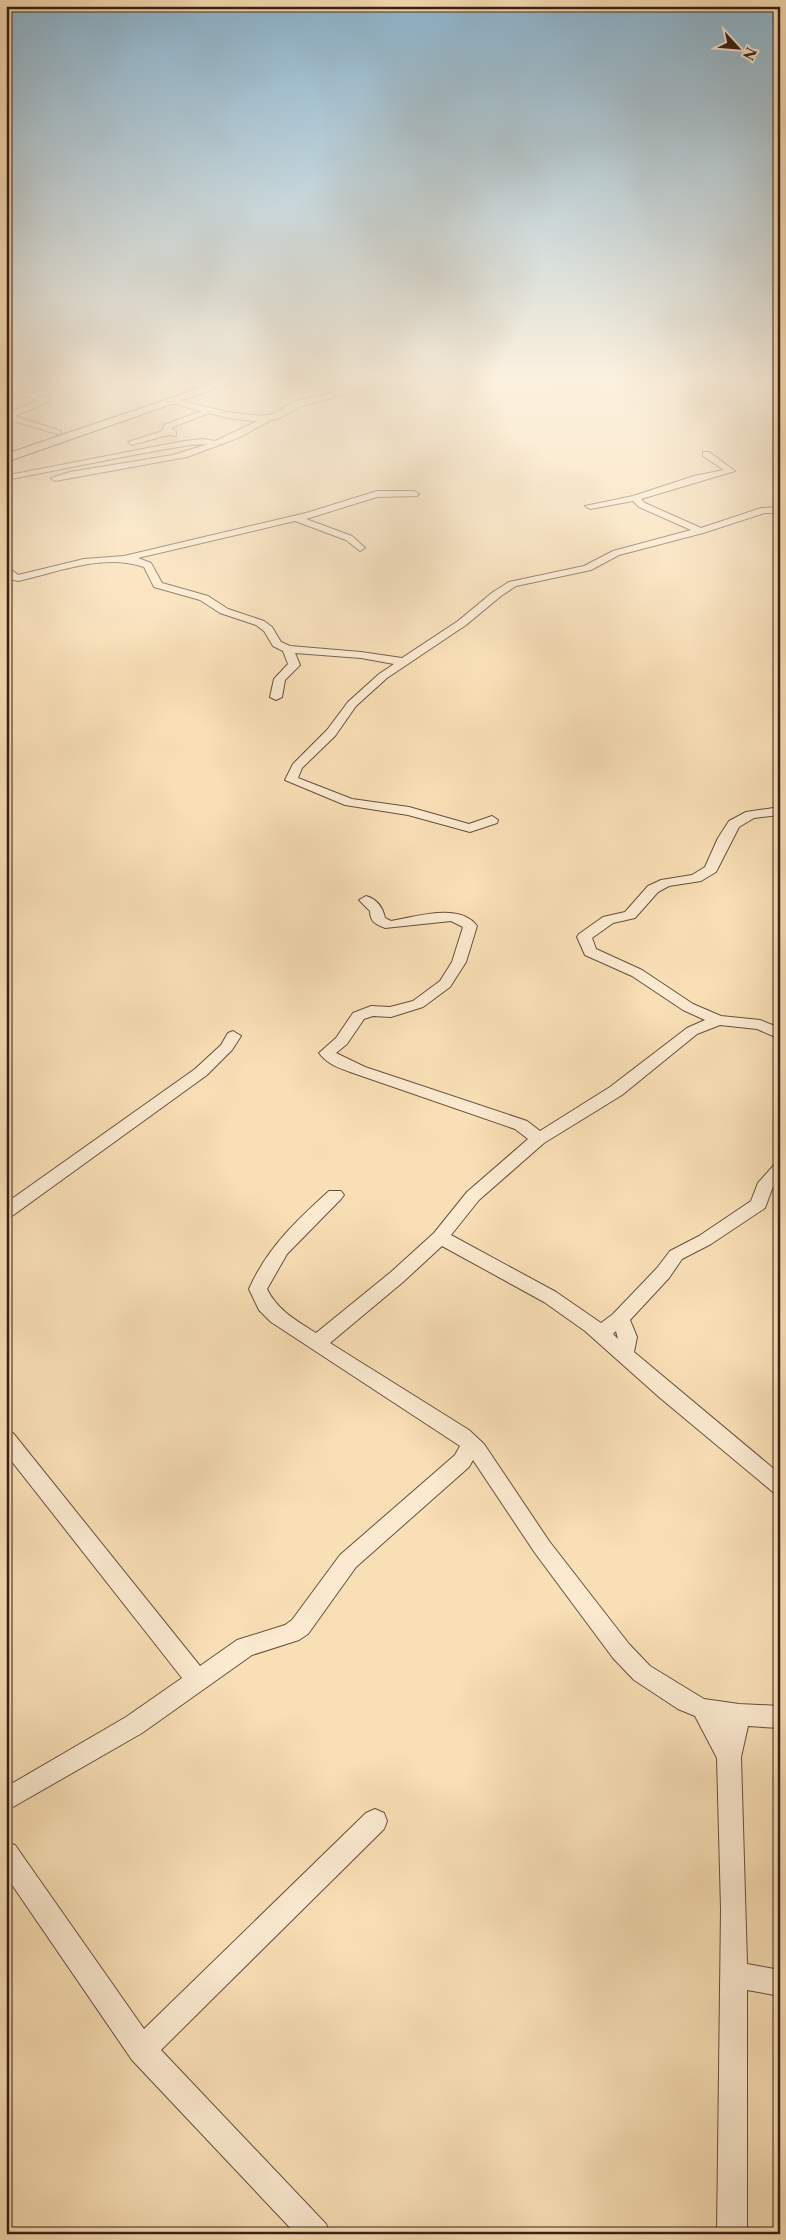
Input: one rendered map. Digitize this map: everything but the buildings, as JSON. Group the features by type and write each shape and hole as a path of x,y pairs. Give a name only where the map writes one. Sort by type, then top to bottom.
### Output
{"street":[{"path":"590,506 635,498 680,484"},
{"path":"6,568 18,578 100,560 126,558 296,518 377,494 414,494"},
{"path":"635,498 642,505 700,531"},
{"path":"492,820 470,828 409,811 349,802 291,780 297,767 331,732 352,704 403,662 462,624 497,594 513,584 587,568 616,553 700,531 764,510 780,510"},
{"path":"296,518 349,538 360,548"},
{"path":"126,558 148,565 158,584 204,598 224,611 260,623 268,629 277,644 288,649 361,655 403,662"},
{"path":"276,697 280,679 294,664 288,649"},
{"path":"780,811 751,815 734,824 725,838 711,869 696,878 666,883 653,889 630,915 608,920 584,937 590,952 637,973 688,1007 718,1020 760,1025 780,1034"},
{"path":"366,900 377,910 377,917 384,924 390,926 451,917 459,919 470,926 468,938 463,945 455,970 445,984 425,1000 391,1012 371,1011 358,1016 342,1041 326,1053 334,1060 359,1070 398,1082 410,1088 459,1102 521,1125 529,1129 538,1139"},
{"path":"317,1344 397,1277 440,1237 472,1196 538,1139 616,1091 692,1031 718,1020"},
{"path":"6,1212 201,1072 227,1048 233,1036"},
{"path":"601,1333 620,1319 663,1273 676,1255 705,1240 752,1209 758,1204 764,1187 777,1178"},
{"path":"335,1195 283,1246 264,1271 258,1289 265,1305 317,1344 421,1408 467,1453 488,1464 542,1547 621,1651 642,1673 664,1688 703,1709 739,1715 780,1717"},
{"path":"440,1237 550,1297 601,1333 780,1486"},
{"path":"620,1319 628,1337 624,1354"},
{"path":"6,1439 198,1681"},
{"path":"6,1800 134,1725 245,1647 291,1633 300,1627 312,1614 348,1561 467,1453"},
{"path":"703,1709 729,1757"},
{"path":"732,2234 734,1975 729,1757 739,1715"},
{"path":"142,2050 375,1821"},
{"path":"6,1854 142,2050 316,2234"},
{"path":"734,1975 780,1983"}]}
